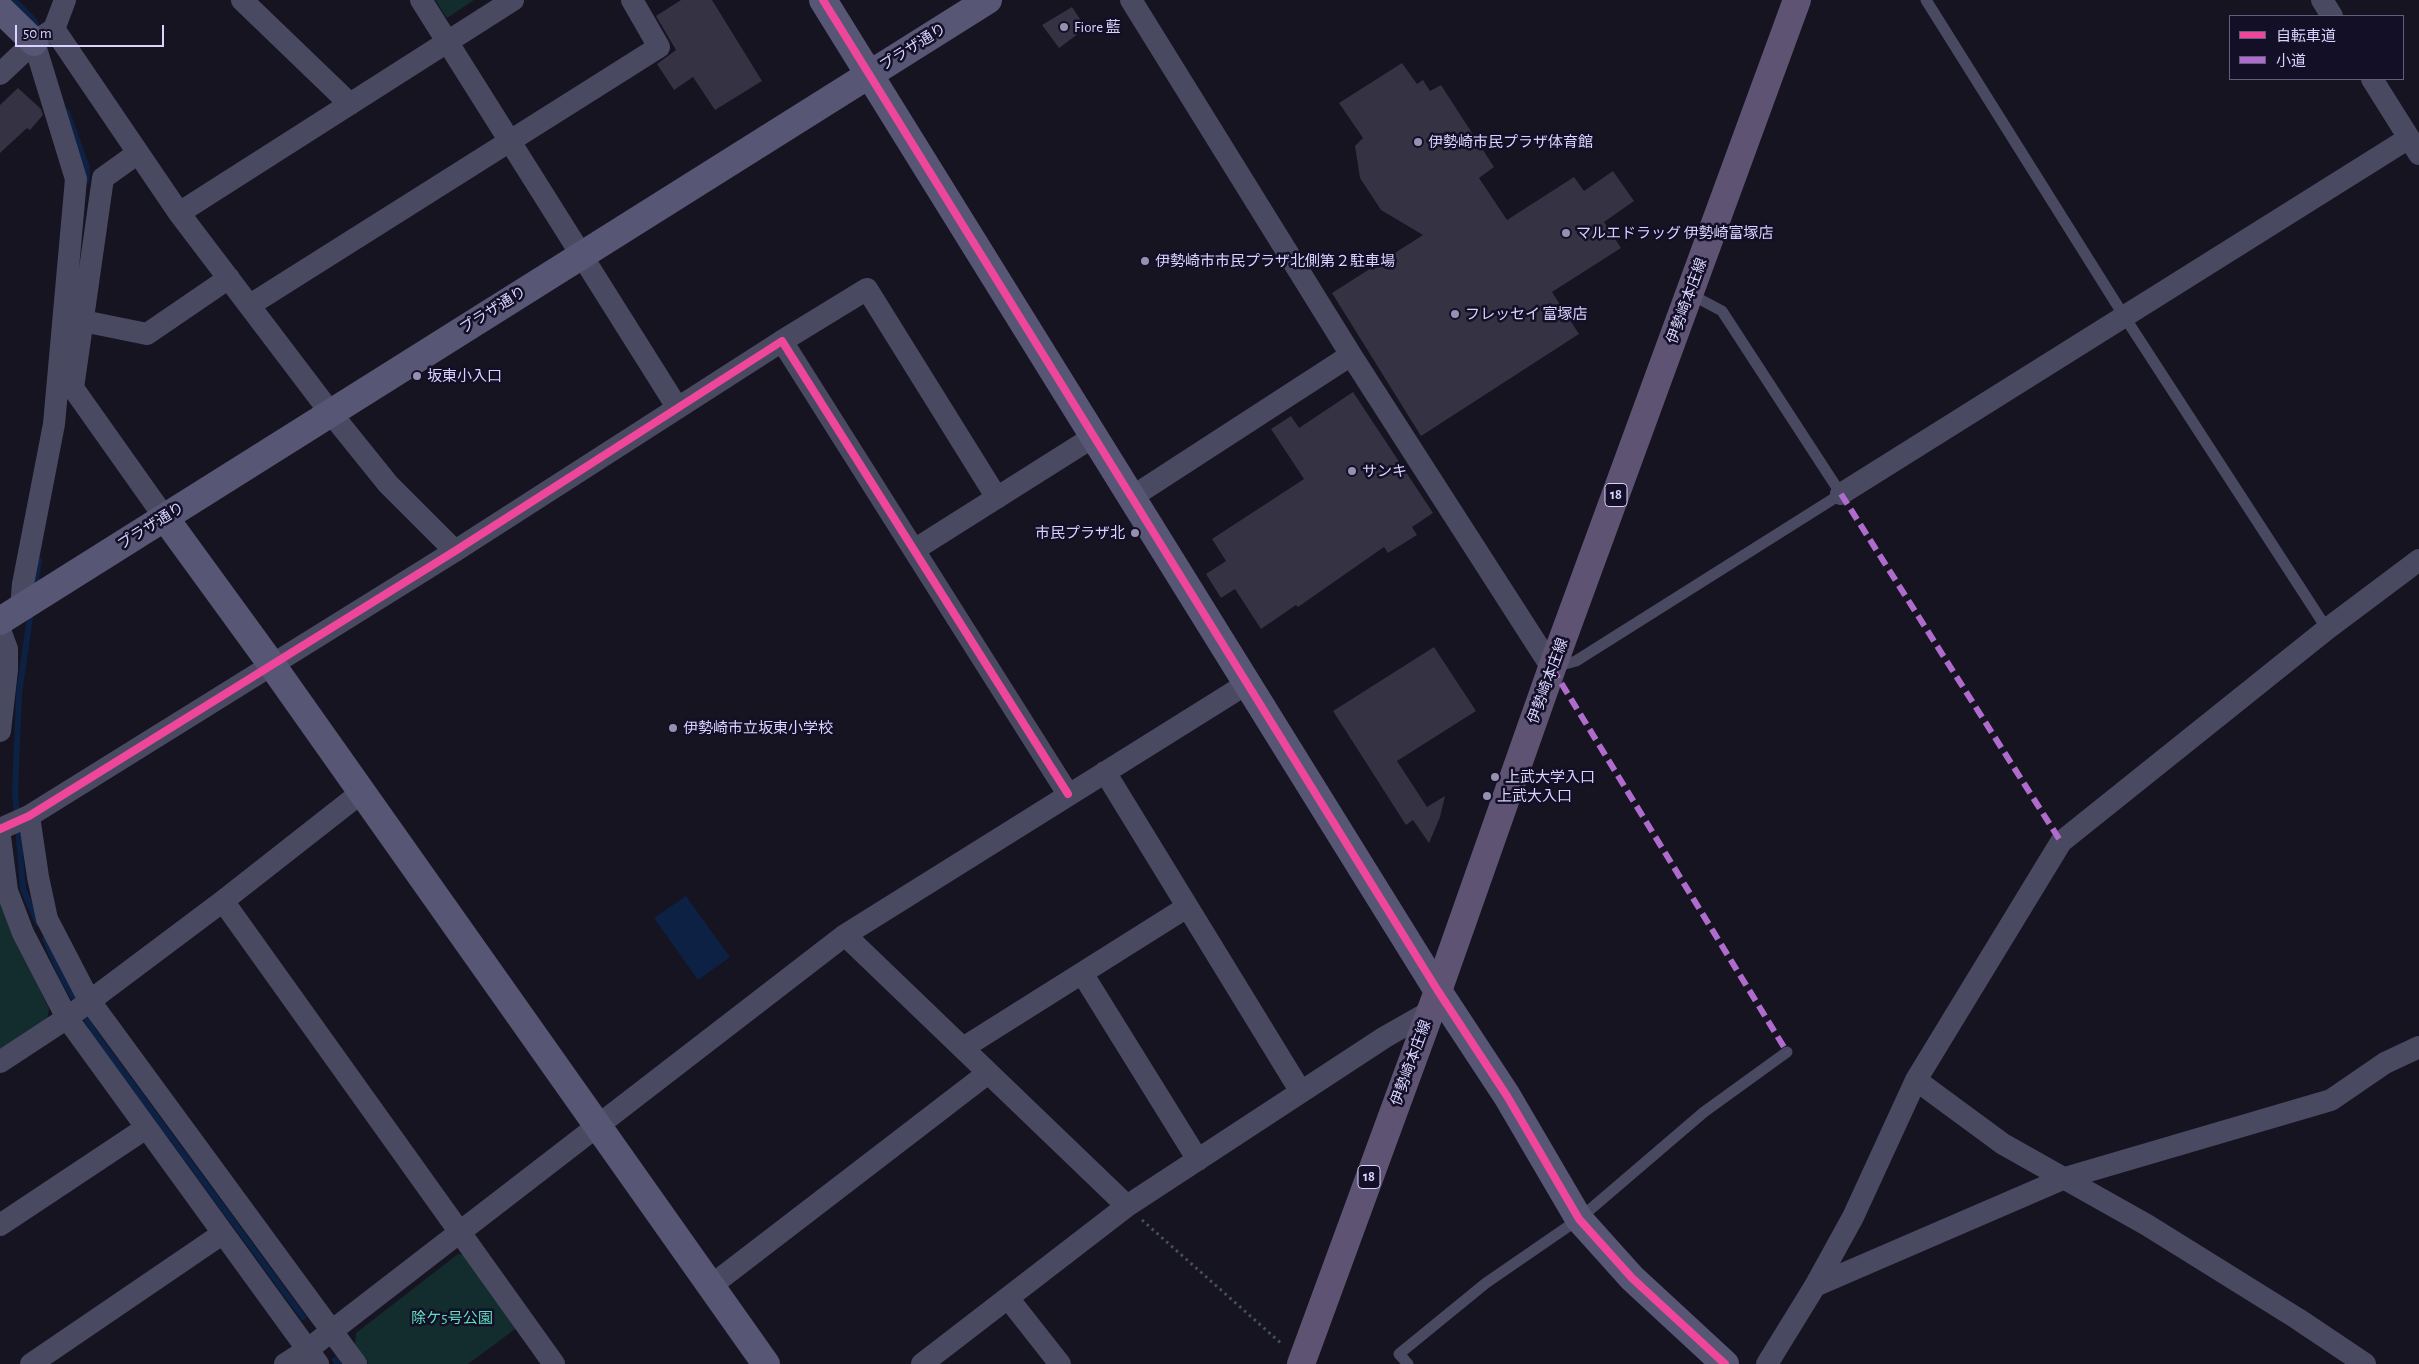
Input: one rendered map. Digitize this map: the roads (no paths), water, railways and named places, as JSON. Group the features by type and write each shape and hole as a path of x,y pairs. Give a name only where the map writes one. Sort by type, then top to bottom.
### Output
{"main road":[{"name":"伊勢崎本庄線","path":"1301,1363 1434,1002 1552,668 1797,0"}],"street":[{"path":"0,74 44,36 65,0"},
{"path":"242,0 350,104"},
{"path":"421,0 677,407"},
{"path":"179,213 513,0"},
{"path":"250,306 659,47 632,0"},
{"path":"823,0 1093,437 1248,683 1434,1002 1508,1096 1579,1219 1632,1278 1725,1364"},
{"name":"プラザ通り","path":"10,615 330,412 988,0"},
{"path":"1131,0 1351,355 1552,668"},
{"path":"2322,0 2331,15"},
{"path":"0,8 44,36 138,153 179,213 330,412 388,484 454,551"},
{"path":"10,615 23,584 54,424 76,179 44,36"},
{"path":"1841,494 2124,316 2414,146 2373,80"},
{"path":"138,153 103,178 73,388 272,665 766,1364"},
{"path":"83,321 147,334 229,278"},
{"path":"0,829 29,816 272,665 454,551 677,407 867,289 997,498"},
{"path":"782,341 1068,794"},
{"path":"1132,497 1351,355"},
{"path":"914,550 1093,437"},
{"path":"1767,1364 1815,1286 1870,1182 1916,1080 2061,842 2327,629 2419,560"},
{"path":"0,630 7,649 7,670 0,731"},
{"path":"286,1364 313,1357 332,1331 845,935 1248,683"},
{"path":"1105,772 1301,1092"},
{"path":"0,1062 68,1018 89,1000 223,901 362,792"},
{"path":"29,816 38,877 47,919 89,1000 356,1364"},
{"path":"0,837 7,891 10,900 23,933 68,1018 222,1234 313,1357"},
{"path":"223,901 554,1364"},
{"path":"962,1048 1187,907"},
{"path":"845,935 1127,1206"},
{"path":"1082,973 1198,1160"},
{"path":"922,1364 1127,1206 1385,1037 1434,1002"},
{"path":"1815,1286 2065,1178 2331,1100 2385,1063 2419,1047"},
{"path":"712,1285 988,1073"},
{"path":"1916,1080 1992,1137 2196,1255 2365,1364"},
{"path":"0,1225 146,1128"},
{"path":"31,1364 222,1234"},
{"path":"1008,1298 1060,1364"}],"lane":[{"path":"1926,0 2124,316 2327,629"},
{"path":"1552,668 1576,661 1841,494 1722,311 1690,294"},
{"path":"1408,1364 1399,1354 1486,1283 1579,1219 1704,1112 1787,1052"}],"water":[{"path":"686,896 730,957 698,980 654,918"}],"waterway":[{"path":"14,0 34,20 39,32"},
{"path":"67,112 87,168 86,181"},
{"path":"34,590 39,560"},
{"path":"17,816 15,792 19,694 31,610"},
{"path":"18,826 23,889 38,923"},
{"path":"45,939 64,981 94,1032 303,1317"},
{"path":"335,1360 338,1364"}],"place":[{"name":"Fiore 藍","path":"1064,27"},
{"name":"伊勢崎市民プラザ体育館","path":"1418,142"},
{"name":"マルエドラッグ 伊勢崎富塚店","path":"1566,233"},
{"name":"伊勢崎市市民プラザ北側第２駐車場","path":"1145,261"},
{"name":"フレッセイ 富塚店","path":"1455,314"},
{"name":"坂東小入口","path":"417,376"},
{"name":"サンキ","path":"1352,471"},
{"name":"市民プラザ北","path":"1135,533"},
{"name":"伊勢崎市立坂東小学校","path":"673,728"},
{"name":"上武大学入口","path":"1495,777"},
{"name":"上武大入口","path":"1487,796"}],"park label":[{"name":"除ケ5号公園","path":"452,1318"}]}
